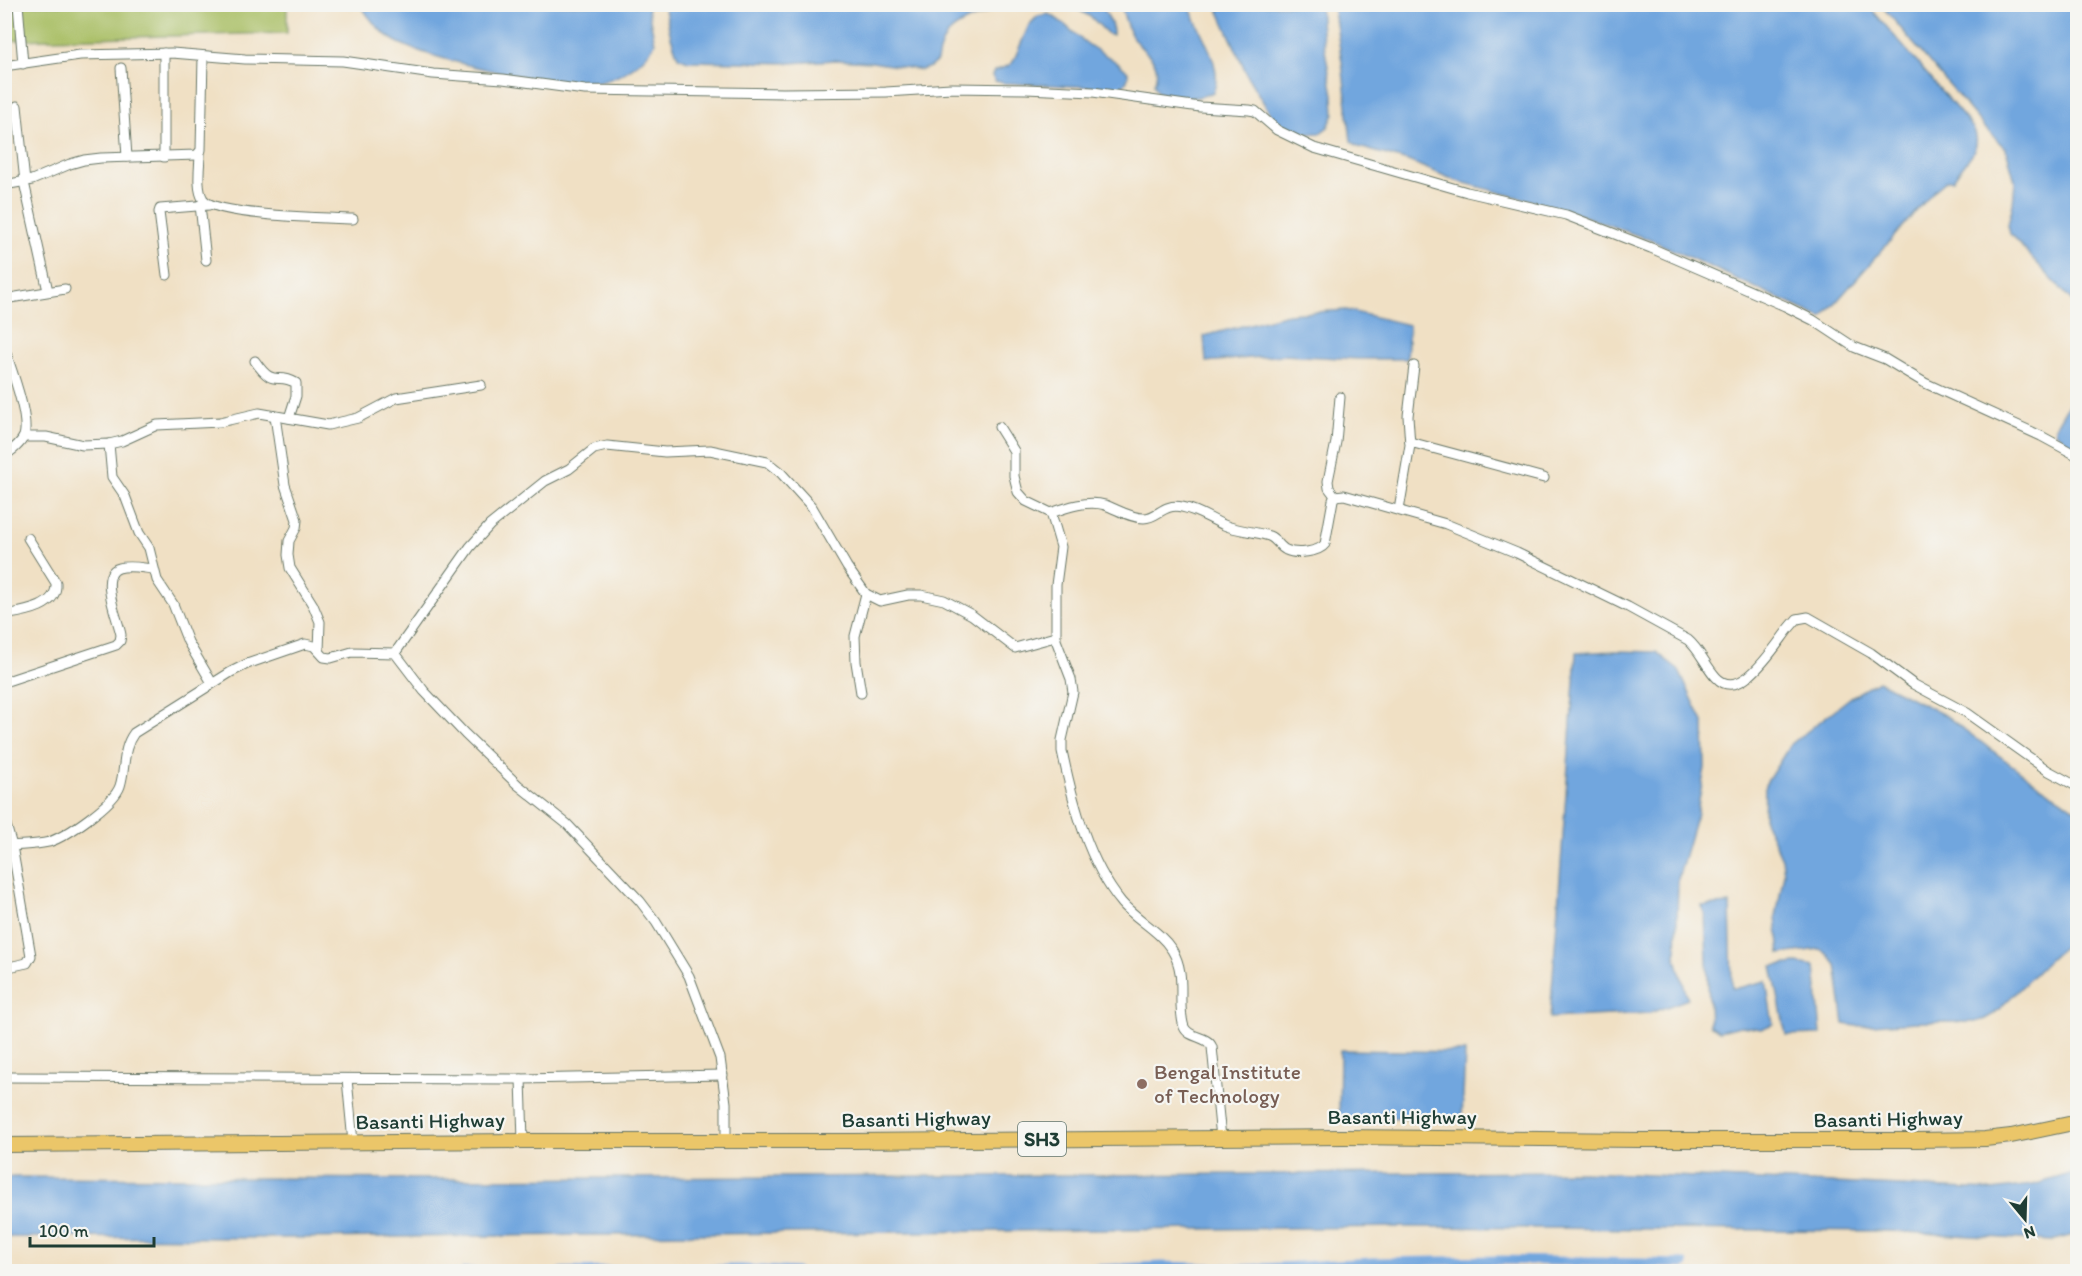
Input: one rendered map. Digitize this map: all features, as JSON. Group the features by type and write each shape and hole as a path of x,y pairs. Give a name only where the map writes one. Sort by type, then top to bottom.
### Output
{"main road":[{"name":"Basanti Highway","path":"4,1145 1344,1137 1928,1140 2011,1136 2078,1122"}],"street":[{"path":"18,4 23,64"},
{"path":"164,53 164,157"},
{"path":"4,66 80,55 164,53 203,57 343,61 433,74 585,90 783,93 886,92 951,88 1026,89 1093,92 1200,107 1255,111 1277,129 1314,148 1467,192 1566,215 1651,248 1785,306 1854,347 1885,359 1919,380 2042,436 2078,456"},
{"path":"203,57 200,190 205,205 206,260"},
{"path":"122,68 127,158"},
{"path":"17,106 24,182 48,291"},
{"path":"4,185 24,182 84,160 193,156 200,153"},
{"path":"167,275 159,212 163,208 205,205 242,212 352,219"},
{"path":"4,299 65,289"},
{"path":"6,352 20,397 24,437"},
{"path":"255,361 264,374 270,378 292,380 296,383 296,396 289,418"},
{"path":"1399,510 1410,441 1408,416 1413,366"},
{"path":"4,456 24,437 46,437 83,445 109,444 122,441 157,425 220,422 259,413 322,424 336,423 358,418 396,398 481,385"},
{"path":"1335,496 1330,491 1328,481 1336,442 1340,398"},
{"path":"275,416 285,485 297,520 296,528 289,541 290,568 313,605 320,622 319,651"},
{"path":"999,427 1014,451 1014,476 1018,492 1026,501 1051,513 1075,506 1102,504 1121,512 1146,518 1166,508 1181,507 1203,514 1232,528 1270,536 1286,550 1301,552 1318,549 1325,544 1335,496"},
{"path":"1410,441 1544,478"},
{"path":"109,444 112,477 125,496 139,533 151,552 153,568 159,585 173,604 188,642 212,683"},
{"path":"395,653 470,547 490,525 545,481 569,469 594,449 607,446 665,452 710,450 760,460 772,466 812,507 866,594 880,601 908,595 944,600 972,615 1015,648 1056,637"},
{"path":"1335,496 1344,495 1446,524 1530,558 1678,634 1693,644 1717,678 1727,684 1742,681 1750,676 1797,619 1808,617 1871,653 1912,684 1967,713 2047,770 2078,787"},
{"path":"1051,513 1061,547 1056,585 1056,637 1059,652 1071,679 1073,692 1062,740 1062,751 1085,836 1092,856 1118,898 1166,942 1176,959 1181,978 1184,1026 1188,1033 1206,1040 1212,1047 1221,1138"},
{"path":"4,615 38,608 52,596 56,589 56,583 28,538"},
{"path":"4,682 116,645 121,635 110,593 113,571 121,567 153,568"},
{"path":"861,693 855,636 866,594"},
{"path":"12,846 59,838 107,804 120,789 128,742 134,733 212,683 247,664 305,644 310,644 324,657 331,658 352,652 395,653"},
{"path":"395,653 424,691 465,734 518,785 567,824 645,908 662,932 688,976 714,1041 723,1075 727,1121 726,1141"},
{"path":"4,818 12,846 31,956 27,963 4,968"},
{"path":"4,1077 521,1079 723,1075"},
{"path":"347,1079 353,1142"},
{"path":"521,1079 524,1141"}],"green space":[{"path":"4,5 287,5 287,33 5,42"}],"water":[{"path":"664,4 1002,5 952,30 945,37 937,61 921,70 872,62 836,60 790,63 688,61 678,57"},
{"path":"361,5 647,5 655,43 639,63 616,77 600,82 557,82 496,72 412,49 385,34 371,20"},
{"path":"1071,5 1102,5 1111,23 1113,35 1109,35 1092,18"},
{"path":"1121,5 1189,5 1213,60 1216,82 1213,92 1199,97 1185,98 1157,92 1154,84 1156,68 1154,62 1130,32"},
{"path":"1216,5 1320,5 1322,33 1333,95 1334,114 1328,127 1320,133 1303,134 1287,129 1274,119 1250,81"},
{"path":"1333,5 1868,5 1973,128 1976,136 1975,149 1953,180 1947,180 1935,190 1822,318 1656,242 1570,211 1457,181 1408,161 1359,147 1351,141"},
{"path":"1881,5 2077,5 2077,306 2010,234 2008,225 2015,181 2006,149 1986,129"},
{"path":"1048,14 1090,46 1123,67 1128,72 1125,84 1117,88 995,81 992,76 994,71 1013,62 1029,25 1038,16"},
{"path":"1346,310 1409,325 1407,359 1283,355 1206,362 1204,336 1288,314"},
{"path":"2077,390 2077,450 2055,432 2055,427"},
{"path":"1656,652 1678,669 1704,724 1705,768 1696,817 1678,879 1676,959 1688,999 1650,1013 1550,1018 1576,653"},
{"path":"1878,681 1946,716 2040,786 2077,810 2077,936 2054,955 1994,1014 1985,1019 1975,1022 1917,1022 1857,1026 1844,1024 1836,965 1828,955 1820,949 1780,954 1776,917 1784,873 1782,859 1764,820 1765,785 1790,745 1851,697"},
{"path":"1730,904 1732,988 1766,981 1773,1024 1761,1029 1741,1026 1719,1031 1710,1025 1705,916 1702,906"},
{"path":"1797,963 1815,966 1821,1034 1786,1035 1772,966"},
{"path":"1340,1050 1465,1052 1462,1119 1339,1118"},
{"path":"1583,1172 1992,1190 2033,1185 2077,1172 2077,1234 2051,1241 1890,1231 1409,1227 293,1238 4,1237 5,1177 449,1179"}],"waterway":[{"path":"953,1272 1056,1271 1162,1266 1245,1269 1373,1262 1503,1260 1684,1264"},
{"path":"562,1272 741,1269 797,1272"},
{"path":"465,1272 472,1272"}],"place":[{"name":"Bengal Institute of Technology","path":"1142,1084"}]}
